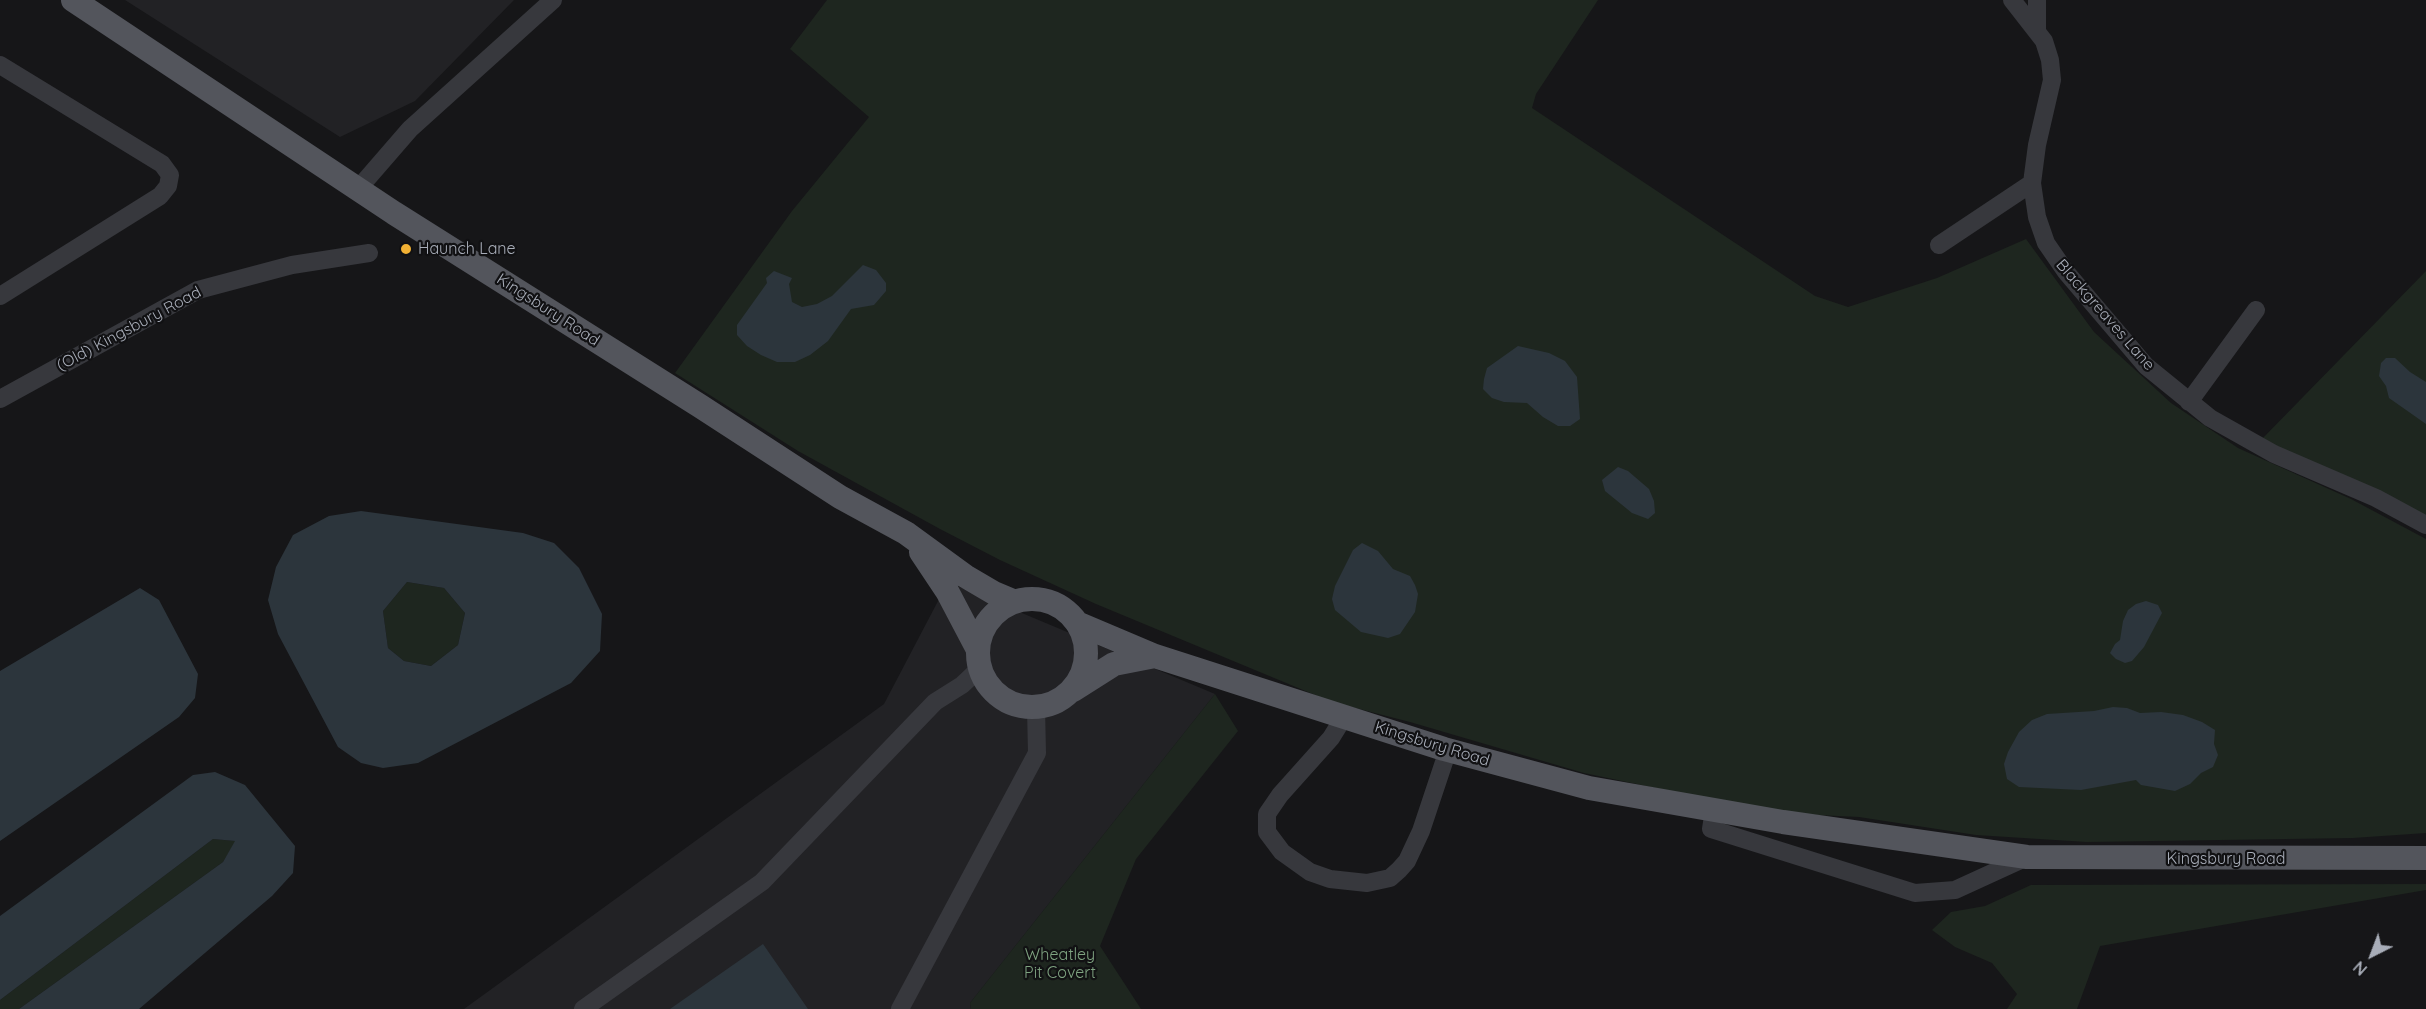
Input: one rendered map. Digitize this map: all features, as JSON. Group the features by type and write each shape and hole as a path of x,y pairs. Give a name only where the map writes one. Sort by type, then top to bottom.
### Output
{"main road":[{"name":"Kingsbury Road","path":"73,0 358,189 840,496 906,533 965,576 1013,601 1034,598 1054,603 1077,623 1155,656 1444,749 1589,788 1714,810 2027,857 2426,858"},
{"name":"Kingsbury Road","path":"906,533 929,562 947,591 978,658 987,685 1000,698 1017,706 1036,708 1056,702 1114,664 1155,656"},
{"path":"978,658 983,628 996,612 1013,601"},
{"path":"1072,690 1083,672 1086,652 1082,632 1077,623"}],"street":[{"path":"358,189 410,129 553,0"},
{"name":"Blackgreaves Lane","path":"2012,0 2044,41 2050,60 2052,80 2037,145 2032,183 2037,217 2046,243 2066,272 2146,366 2189,402 2230,430 2266,450 2376,498 2426,525"},
{"path":"2037,0 2037,30"},
{"path":"0,65 162,164 170,175 168,186 160,196 0,296"},
{"path":"1939,245 2032,183"},
{"name":"(Old) Kingsbury Road","path":"0,399 198,290 292,266 369,253"},
{"path":"2189,402 2256,310"},
{"path":"583,1009 762,882 935,702 962,685 978,658"},
{"path":"900,1009 1037,753 1036,708"},
{"path":"1344,717 1331,738 1280,795 1268,814 1267,820 1267,832 1282,852 1310,872 1330,879 1367,883 1380,881 1390,878 1403,866 1421,831 1445,759 1444,749"},
{"name":"Kingsbury Road","path":"1714,810 1711,829 1915,893 1955,890 2027,857"}],"shaded area":[{"path":"125,0 514,0 415,101 340,137"},
{"path":"863,265 876,270 886,283 886,291 874,305 851,309 828,341 810,355 795,362 777,362 747,346 737,335 737,325 767,283 766,278 774,271 792,278 789,284 792,302 802,307 817,304 832,296"},
{"path":"1518,346 1549,353 1565,361 1577,377 1580,419 1570,426 1558,426 1527,403 1504,402 1492,398 1483,389 1487,368"},
{"path":"2386,358 2395,358 2410,372 2426,382 2426,424 2389,398 2386,386 2379,376 2381,363"},
{"path":"1618,467 1628,471 1649,489 1654,501 1655,513 1648,519 1632,513 1605,491 1602,480"},
{"path":"361,511 523,533 554,543 579,568 602,614 600,651 571,683 418,763 383,768 361,763 338,747 278,634 268,600 276,567 293,535 329,516","holes":["407,582 444,588 465,613 458,645 431,666 404,661 388,648 383,611"]},
{"path":"1362,543 1378,551 1393,569 1410,576 1415,585 1418,594 1415,612 1400,634 1388,638 1361,632 1335,610 1332,599 1335,586 1353,550"},
{"path":"948,582 1215,694 970,1003 971,1009 464,1009 884,704"},
{"path":"140,588 159,600 198,674 195,698 179,717 0,841 0,671"},
{"path":"2146,601 2158,605 2162,613 2144,647 2132,661 2125,663 2110,653 2120,640 2123,621 2128,610"},
{"path":"2113,707 2127,708 2140,713 2161,712 2183,715 2202,722 2215,730 2214,744 2218,755 2213,767 2201,773 2190,784 2175,791 2141,785 2136,780 2081,790 2019,787 2007,779 2004,764 2008,752 2019,732 2032,720 2047,714 2094,711"},
{"path":"215,772 245,785 295,846 293,873 272,896 139,1009 19,1009 223,862 235,841 213,839 0,1000 0,916 193,775"},
{"path":"763,944 808,1009 670,1009"}],"green space":[{"path":"827,0 1598,0 1536,94 1532,108 1815,296 1848,307 1937,278 2026,239 2094,332 2171,403 2238,448 2351,499 2426,539 2426,833 2353,838 2087,842 1976,835 1859,817 1775,813 1584,773 1410,722 1332,702 1096,604 1000,560 940,529 798,451 675,373 792,211 869,117 790,49"},
{"path":"2426,271 2426,518 2261,440"},
{"path":"407,582 444,588 465,613 458,645 431,666 404,661 388,648 383,611"},
{"name":"Wheatley Pit Covert","path":"1215,694 1238,731 1136,859 1100,946 1141,1009 971,1009 970,1003"},
{"path":"213,839 236,841 223,862 19,1009 0,1009 0,1000"},
{"path":"2426,884 2426,890 2100,946 2077,1009 2007,1009 2017,994 1992,963 1955,947 1932,930 1951,912 1985,906 2031,885"}],"place":[{"name":"Haunch Lane","path":"406,249"}]}
